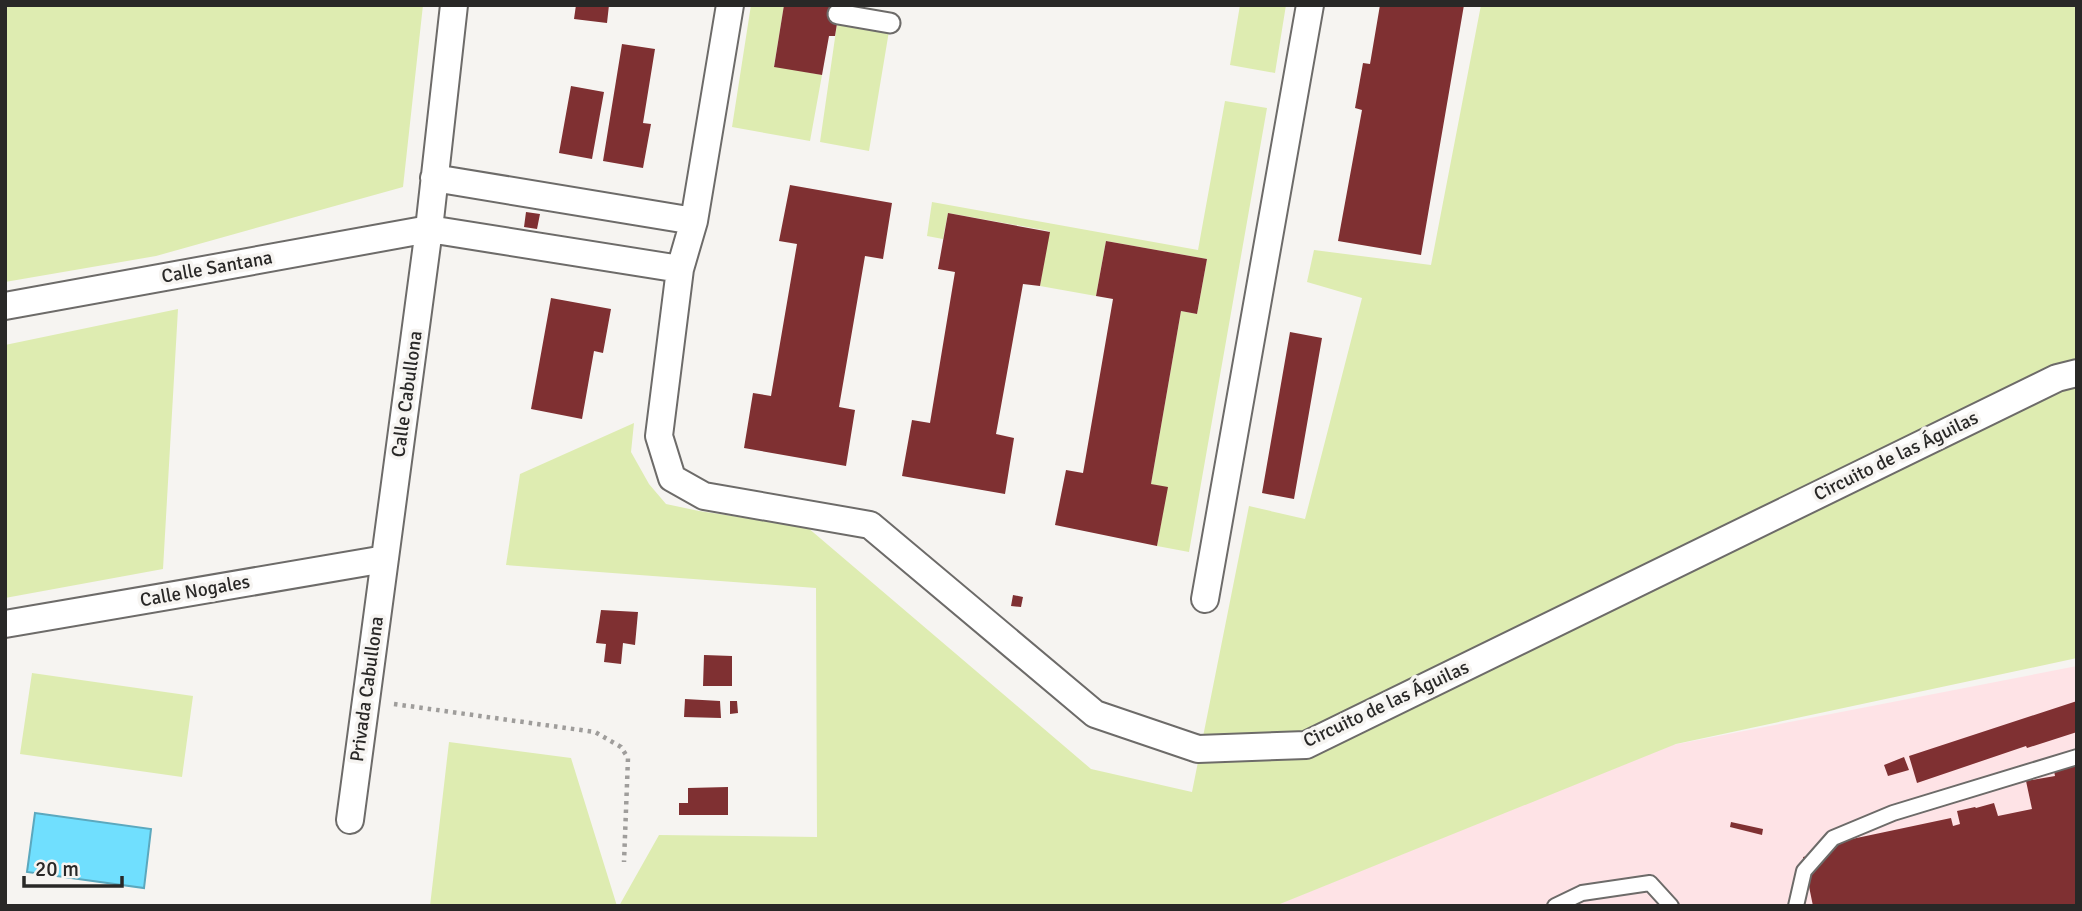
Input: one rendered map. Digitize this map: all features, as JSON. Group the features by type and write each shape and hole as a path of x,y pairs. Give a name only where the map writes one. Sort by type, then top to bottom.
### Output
{"street":[{"name":"Calle Cabullona","path":"385,559 429,229 454,5"},
{"name":"Circuito de las Águilas","path":"730,5 694,221 680,269 659,436 672,478 704,496 870,525 1095,714 1198,749 1306,745 2057,378 2077,373"},
{"path":"1205,599 1310,5"},
{"path":"838,14 890,23"},
{"path":"434,178 694,221"},
{"name":"Calle Santana","path":"5,306 429,229 680,269"},
{"name":"Calle Nogales","path":"5,624 385,559"},
{"name":"Privada Cabullona","path":"350,820 385,559"}],"lane":[{"path":"1796,906 1804,871 1833,838 1893,813 2077,757"},
{"path":"1555,906 1650,883 1671,906"}],"path":[{"path":"366,700 594,732 621,747 628,758 624,862"}],"shaded area":[{"path":"2077,666 2077,906 1274,906 1672,745"}],"green space":[{"path":"5,5 423,5 403,187 156,256 5,282"},
{"path":"751,5 784,5 774,66 822,75 810,141 732,127"},
{"path":"1240,5 1286,5 1275,73 1230,65"},
{"path":"1481,5 2077,5 2077,658 1676,744 1275,906 619,906 659,835 817,837 816,588 506,565 520,474 634,423 631,452 649,484 666,504 807,527 1091,769 1192,792 1249,506 1305,519 1362,298 1307,282 1314,250 1431,265"},
{"path":"837,24 889,31 869,151 820,142"},
{"path":"1225,101 1267,108 1189,552 1157,546 1167,488 1151,484 1181,311 1197,314 1207,259 1106,241 1096,296 1040,286 1049,231 948,213 943,239 927,236 932,202 1198,250"},
{"path":"178,309 163,569 5,598 5,345"},
{"path":"32,673 193,696 182,777 20,754"},
{"path":"449,742 571,758 617,906 430,906"}],"water":[{"path":"35,813 151,829 144,888 27,872"}],"building":[{"path":"576,5 609,5 607,23 574,19"},
{"path":"784,5 840,5 835,36 829,36 822,75 774,67"},
{"path":"1380,5 1464,5 1421,255 1338,241 1362,110 1355,108 1363,63 1370,64"},
{"path":"622,44 655,49 643,123 651,124 643,168 603,161"},
{"path":"571,86 604,92 592,159 559,153"},
{"path":"790,185 892,203 883,259 865,256 839,407 855,410 846,466 744,448 753,393 771,396 797,244 779,241"},
{"path":"526,212 540,214 537,229 524,227"},
{"path":"948,213 1050,232 1040,286 1023,284 996,434 1014,438 1005,494 902,476 912,420 930,423 955,272 938,269"},
{"path":"1106,241 1207,259 1197,314 1181,311 1151,484 1168,487 1157,546 1055,525 1066,470 1083,473 1113,299 1096,296"},
{"path":"551,298 611,309 603,353 594,351 582,419 531,409"},
{"path":"1290,332 1322,338 1294,499 1262,493"},
{"path":"1013,595 1023,597 1021,607 1011,606"},
{"path":"601,610 638,612 635,645 623,643 621,664 604,662 606,644 596,643"},
{"path":"704,655 732,656 732,686 703,686"},
{"path":"685,699 720,701 721,718 684,717"},
{"path":"730,701 737,701 738,713 730,714"},
{"path":"2077,701 2077,732 2027,748 2026,746 1917,783 1909,756"},
{"path":"1904,757 1909,770 1888,776 1884,765"},
{"path":"2077,764 2077,906 1813,906 1803,857 1834,850 1833,843 1951,818 1953,826 1960,824 1957,811 1994,803 1998,816 2032,809 2026,781 2055,776 2054,771"},
{"path":"728,787 728,815 679,815 679,803 688,803 688,788"},
{"path":"1731,822 1763,829 1762,835 1730,827"}]}
